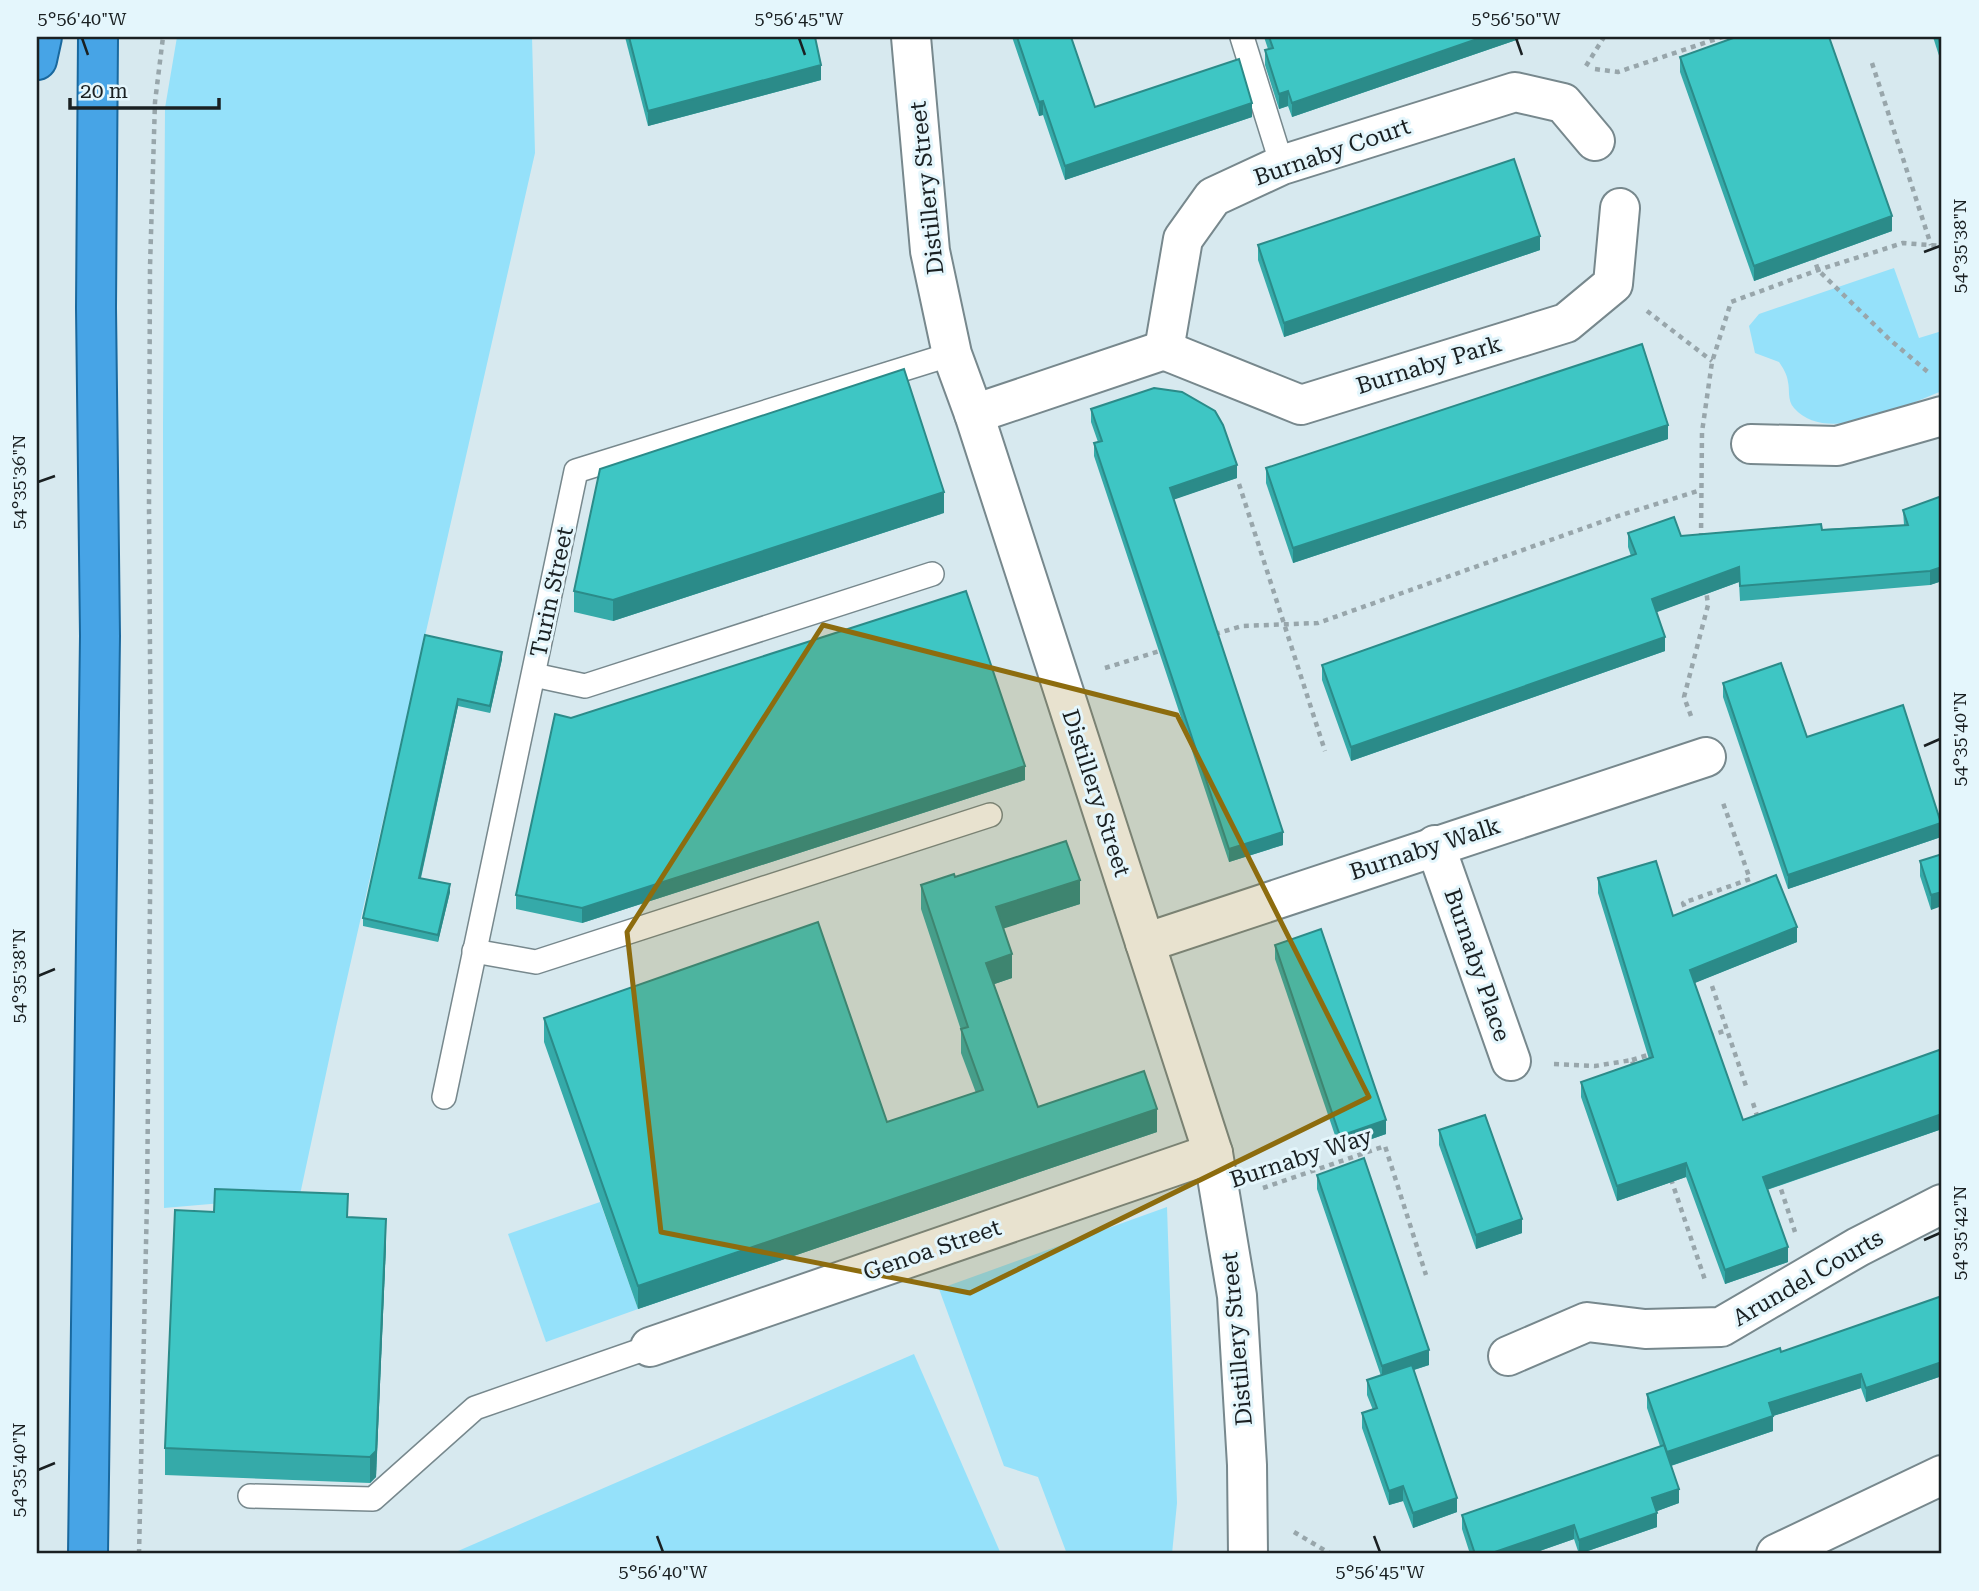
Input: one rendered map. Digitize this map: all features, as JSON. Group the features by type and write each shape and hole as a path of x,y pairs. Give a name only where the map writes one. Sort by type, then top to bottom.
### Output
{"highway":[{"path":"37,60 42,37"},
{"path":"88,1554 100,636 96,308 98,37"}],"street":[{"name":"Distillery Street","path":"911,37 930,251 952,354 974,414 1213,1153 1237,1296 1247,1465 1248,1554"},
{"name":"Burnaby Court","path":"1164,350 1183,239 1213,197 1282,165 1515,92 1563,103 1595,141"},
{"path":"1614,284 1620,208"},
{"name":"Burnaby Park","path":"1164,350 1301,405 1566,323 1614,284"},
{"path":"974,414 1164,350"},
{"path":"1751,444 1837,446 1942,416"},
{"name":"Burnaby Walk","path":"1145,943 1706,757"},
{"name":"Burnaby Place","path":"1434,845 1511,1061"},
{"name":"Genoa Street","path":"650,1347 1213,1153"},
{"name":"Arundel Courts","path":"1508,1356 1587,1322 1644,1329 1721,1327 1858,1247 1942,1205"},
{"path":"1776,1554 1942,1475"}],"lane":[{"path":"1242,37 1282,165"},
{"name":"Turin Street","path":"444,1097 576,471 952,354"},
{"path":"534,675 585,686 932,574"},
{"path":"474,951 536,962 990,815"},
{"path":"250,1496 373,1499 475,1408 650,1347"}],"path":[{"path":"139,1554 151,842 150,267 155,102 163,37"},
{"path":"1585,68 1618,72 1721,37"},
{"path":"1872,63 1931,245"},
{"path":"1809,244 1818,270 1889,339 1932,375"},
{"path":"1614,284 1712,362"},
{"path":"1239,484 1325,751"},
{"path":"1203,638 1242,626 1318,623 1618,516 1701,490"},
{"path":"1061,682 1164,650"},
{"path":"1684,697 1750,879 1683,903 1691,928"},
{"path":"1712,986 1746,1086"},
{"path":"1703,1038 1727,1030"},
{"name":"Burnaby Place","path":"1511,1061 1595,1066 1656,1053"},
{"path":"1632,1060 1636,1073"},
{"path":"1753,1103 1761,1129"},
{"name":"Burnaby Way","path":"1221,1202 1385,1146 1426,1275"},
{"path":"1774,1169 1809,1276"},
{"path":"1670,1175 1721,1327"}],"highlighted area":[{"path":"823,625 1177,715 1369,1097 970,1293 661,1232 627,932"}],"shaded area":[{"path":"177,37 532,37 535,153 298,1204 234,1202 164,1208 165,108"},
{"path":"1894,268 1919,338 1942,331 1942,391 1867,419 1826,423 1808,419 1792,405 1787,376 1779,362 1755,353 1749,326 1759,314"},
{"path":"600,1202 638,1309 546,1342 508,1234"},
{"path":"1167,1207 1177,1503 1172,1554 1067,1554 1038,1477 1004,1466 939,1289"},
{"path":"914,1354 1001,1554 451,1554"}],"building":[{"path":"629,37 815,37 821,65 648,111"},
{"path":"1017,37 1071,37 1095,107 1239,59 1252,103 1065,166"},
{"path":"1269,37 1483,37 1292,103 1288,91 1279,94 1265,50 1273,48"},
{"path":"1736,37 1829,37 1892,216 1754,266 1680,57"},
{"path":"1514,159 1540,236 1284,323 1258,245"},
{"path":"1642,344 1668,425 1293,548 1266,468"},
{"path":"904,369 944,492 613,600 574,591 600,469"},
{"path":"1154,388 1182,392 1215,411 1223,425 1237,465 1170,488 1283,832 1229,849 1094,443 1102,441 1091,409"},
{"path":"1942,496 1942,567 1930,571 1740,586 1739,567 1652,599 1665,637 1351,747 1322,665 1636,554 1628,533 1674,517 1681,536 1821,524 1822,530 1908,525 1903,510"},
{"path":"966,591 1025,766 582,908 516,895 555,714 571,718"},
{"path":"425,635 502,652 490,706 458,699 419,878 450,884 438,935 363,918"},
{"path":"1781,663 1807,737 1903,705 1941,823 1788,875 1723,683"},
{"path":"1066,841 1080,880 996,907 1012,954 986,963 1038,1107 1144,1071 1157,1109 638,1286 544,1018 818,922 887,1122 983,1090 961,1029 968,1027 921,885 954,874 955,877"},
{"path":"1942,854 1942,892 1931,895 1920,861"},
{"path":"1656,861 1673,916 1776,875 1797,927 1690,970 1743,1120 1942,1049 1942,1114 1763,1177 1788,1247 1725,1270 1686,1163 1617,1186 1581,1082 1653,1057 1598,878"},
{"path":"1321,929 1386,1120 1340,1136 1275,945"},
{"path":"1485,1115 1522,1219 1476,1235 1439,1130"},
{"path":"1364,1158 1429,1350 1382,1366 1317,1175"},
{"path":"215,1189 348,1194 347,1217 386,1219 376,1451 370,1457 165,1448 175,1210 214,1212"},
{"path":"1942,1296 1942,1362 1866,1388 1861,1374 1769,1403 1773,1416 1667,1452 1647,1394 1780,1348 1781,1352"},
{"path":"1412,1365 1457,1498 1413,1513 1403,1486 1389,1491 1362,1413 1377,1408 1367,1380"},
{"path":"1664,1445 1679,1489 1652,1498 1657,1513 1579,1540 1574,1525 1489,1554 1475,1554 1462,1515"}]}
